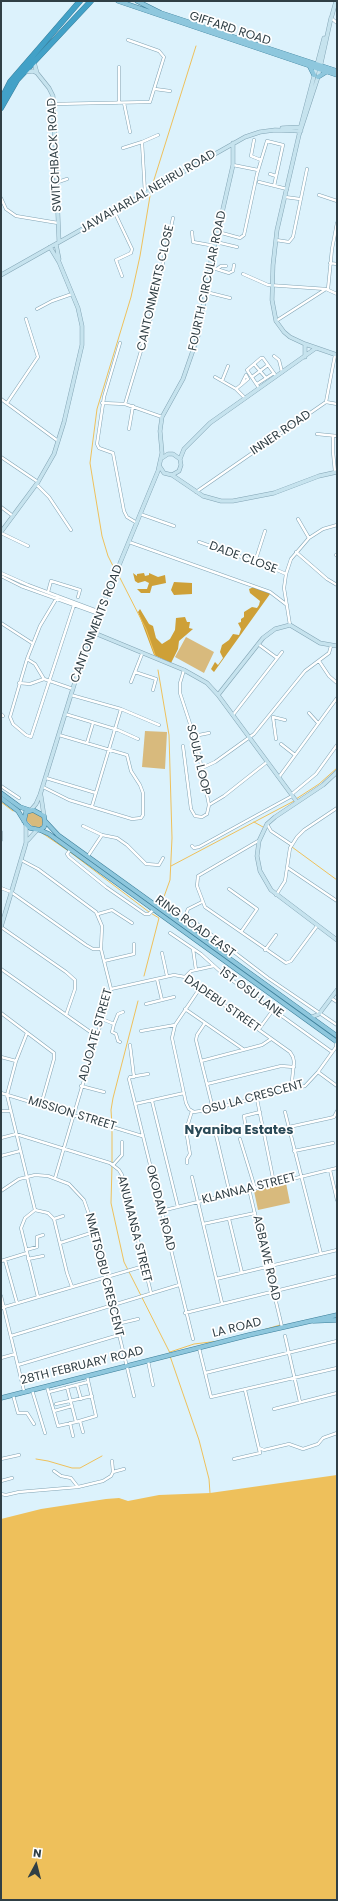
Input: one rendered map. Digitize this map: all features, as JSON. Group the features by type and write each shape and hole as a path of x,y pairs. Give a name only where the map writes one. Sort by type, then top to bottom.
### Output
{"highway":[{"path":"1,100 10,82 80,1"},
{"path":"1,108 15,83 24,72 91,1"}],"main road":[{"name":"GIFFARD ROAD","path":"118,1 309,66 318,67 327,72 337,74"},
{"name":"GIFFARD ROAD","path":"137,1 161,13 337,74"},
{"path":"309,66 316,76 327,72"},
{"path":"1,793 20,807 38,811 45,818 44,827 39,830 32,829 25,822 18,811 1,798"},
{"path":"25,822 25,814 30,810"},
{"name":"RING ROAD EAST","path":"45,818 53,831 88,857 125,892 194,936 312,1017 337,1036"},
{"name":"RING ROAD EAST","path":"39,830 151,912 194,936 336,1044"},
{"name":"LA ROAD","path":"311,1321 321,1317 337,1315"},
{"name":"LA ROAD","path":"169,1355 282,1327 311,1321 337,1320"},
{"name":"28TH FEBRUARY ROAD","path":"1,1398 24,1390 169,1355"}],"street":[{"path":"336,1 300,131 275,240 272,300 276,321 287,335 305,344 336,355 326,402 337,404"},
{"path":"331,18 337,23"},
{"path":"54,104 150,102 164,59 163,54 128,40"},
{"name":"SWITCHBACK ROAD","path":"34,62 37,73 52,92 54,104 58,182 59,262"},
{"path":"119,67 119,103"},
{"path":"24,72 33,70 37,73"},
{"path":"155,88 170,92"},
{"path":"124,103 130,132"},
{"name":"JAWAHARLAL NEHRU ROAD","path":"1,275 253,134 275,130 300,131"},
{"path":"123,148 158,135"},
{"path":"254,140 251,156 261,160"},
{"path":"218,232 243,237 258,170 267,141 283,145 274,186"},
{"path":"142,142 145,194"},
{"name":"FOURTH CIRCULAR ROAD","path":"161,459 162,448 160,431 162,417 178,389 189,365 200,327 210,267 233,165 233,144"},
{"path":"226,148 233,156"},
{"path":"233,165 258,170"},
{"path":"275,240 290,242 307,169"},
{"path":"270,174 276,176"},
{"path":"58,182 67,180"},
{"path":"259,182 287,189"},
{"path":"319,195 337,201"},
{"path":"285,197 300,199"},
{"path":"1,198 6,209 16,216 58,223"},
{"path":"113,211 132,250 130,253 116,260 122,276"},
{"name":"CANTONMENTS CLOSE","path":"125,404 150,321 172,218"},
{"path":"327,289 337,223"},
{"path":"192,232 193,242 237,247"},
{"path":"28,546 1,532 37,483 54,454 82,346 81,321 59,262 50,247"},
{"path":"330,263 337,264"},
{"path":"210,267 231,273 234,265"},
{"path":"216,269 221,266 226,266"},
{"path":"243,274 272,286 327,289 337,294"},
{"path":"276,321 327,289"},
{"path":"206,292 230,298"},
{"path":"38,309 52,301 72,294"},
{"path":"7,403 38,357 26,319"},
{"path":"120,343 102,403 98,431 98,447 114,454 124,511 127,517 137,523"},
{"path":"305,344 305,357"},
{"path":"166,474 160,466 161,459 168,454 173,454 184,449 210,423 245,398 266,378 282,372 316,348"},
{"path":"274,356 280,360 282,372"},
{"path":"258,386 247,370 262,358 275,374"},
{"path":"254,364 266,378"},
{"path":"252,377 268,365"},
{"path":"222,380 228,366"},
{"path":"258,386 275,374"},
{"path":"215,377 236,389 245,398"},
{"path":"236,389 240,386"},
{"path":"1,399 58,440"},
{"name":"INNER ROAD","path":"196,493 326,402"},
{"path":"102,403 125,404 162,417"},
{"path":"129,429 133,406"},
{"path":"156,478 166,474 172,475 196,493 211,499 233,501 274,493 319,476 336,473 332,452 335,436 317,434"},
{"path":"162,448 168,454"},
{"path":"180,480 180,459 184,449"},
{"path":"173,454 180,459"},
{"path":"1,457 37,483 49,497 71,530"},
{"name":"CANTONMENTS ROAD","path":"30,810 40,795 43,787 92,632 160,466"},
{"path":"172,475 179,471"},
{"path":"1,507 13,516"},
{"path":"140,514 174,526"},
{"path":"298,519 309,538"},
{"path":"290,625 284,588 286,574 291,560 309,538 323,529 337,525"},
{"path":"255,562 265,531"},
{"path":"130,542 270,592 286,605"},
{"name":"DADE CLOSE","path":"199,542 286,574"},
{"path":"296,552 331,582 337,585"},
{"path":"1,573 100,613"},
{"path":"1,576 56,599 100,613"},
{"path":"48,592 52,581 80,590 78,597"},
{"path":"58,596 32,643 10,714 10,720 22,732 31,737 48,680 74,605"},
{"path":"1,623 32,643"},
{"path":"218,695 258,644 275,628 290,625 320,643 337,646"},
{"path":"92,632 142,654 184,670 203,680 218,695 294,798"},
{"path":"258,644 277,658"},
{"path":"202,768 215,762 249,737 269,717 305,671 329,653 331,646"},
{"path":"233,715 282,652"},
{"path":"131,682 142,654"},
{"path":"27,659 34,664 44,679"},
{"path":"319,661 329,676 337,684"},
{"name":"SOULA LOOP","path":"183,746 192,813 199,817 205,816 208,812 209,805 202,768 194,736 180,693 180,683 184,670"},
{"path":"135,672 156,679 153,690"},
{"path":"19,683 30,684 44,679 73,689"},
{"path":"71,695 121,709 159,725"},
{"path":"279,777 337,698"},
{"path":"92,807 121,709"},
{"path":"308,713 318,723"},
{"path":"65,714 114,729 138,739"},
{"path":"269,717 285,720"},
{"path":"273,718 276,739"},
{"path":"87,743 93,723"},
{"path":"194,736 209,733"},
{"path":"43,787 61,797 132,820 141,818 143,815 140,785 131,771 129,757 125,753 59,735"},
{"path":"281,744 294,755"},
{"path":"337,745 316,774 266,825 259,841 257,856 260,872 267,885 276,895 337,940"},
{"path":"209,805 224,796 267,762"},
{"path":"192,846 194,848 199,847 324,784 337,772"},
{"path":"46,778 96,794"},
{"path":"1,786 19,798"},
{"path":"40,795 45,818"},
{"path":"276,895 285,881 290,848 292,844 304,830 336,809"},
{"path":"25,822 26,843 1,927 66,972 74,980 75,989 66,1015"},
{"path":"266,825 292,844"},
{"path":"83,826 102,835 116,838 127,845 146,864 159,865 163,858"},
{"path":"26,843 39,830"},
{"path":"1,832 1,840"},
{"path":"88,857 102,835"},
{"path":"259,841 198,876 197,886 202,902 214,914 284,962 290,962 317,926"},
{"path":"69,851 67,855 86,872 125,892 145,914 151,912"},
{"path":"21,860 38,869 90,906 98,914 112,910 132,923"},
{"path":"288,868 337,901"},
{"path":"1,888 11,892 86,945 93,949 101,950"},
{"path":"229,889 257,909 241,932"},
{"path":"202,902 188,909 186,914 188,917 268,978 337,1025"},
{"name":"ADJOATE STREET","path":"55,1178 81,1086 111,989 101,950 103,930 98,914"},
{"name":"1ST OSU LANE","path":"170,933 332,1052"},
{"path":"265,950 276,935"},
{"path":"104,961 134,954 134,944"},
{"path":"193,949 196,970"},
{"path":"162,952 167,976"},
{"path":"185,977 188,973 214,966"},
{"path":"1,969 96,1036"},
{"name":"DADEBU STREET","path":"111,989 167,976 179,975 185,977 290,1052 293,1057 294,1067"},
{"path":"157,979 162,1000"},
{"name":"OSU LA CRESCENT","path":"200,988 175,1025 172,1034 172,1042 184,1093 188,1107 192,1111 198,1112 213,1109 258,1099 305,1086 318,1072 336,1044"},
{"path":"312,1017 319,1014 337,990"},
{"path":"146,1004 174,997"},
{"path":"331,998 337,1002"},
{"path":"185,1009 243,1050"},
{"path":"259,1029 273,1010"},
{"path":"120,1042 118,1041 116,1034 112,1032 118,1014 123,1012"},
{"path":"1,1013 53,1051 55,1055 41,1105"},
{"path":"319,1014 321,1024"},
{"path":"102,1019 114,1024"},
{"path":"205,1023 196,1037 213,1109"},
{"path":"141,1031 175,1025"},
{"path":"27,1032 16,1061 7,1095 35,1210"},
{"path":"201,1061 262,1045 271,1039"},
{"path":"130,1045 134,1077 148,1074"},
{"path":"1,1057 16,1061"},
{"path":"207,1084 281,1066 294,1067 291,1090"},
{"path":"318,1072 337,1086"},
{"name":"OKODAN ROAD","path":"134,1077 129,1079 185,1313 193,1339"},
{"path":"81,1086 104,1092"},
{"name":"MISSION STREET","path":"1,1093 142,1136"},
{"path":"135,1104 184,1093"},
{"path":"258,1099 274,1183"},
{"path":"152,1101 178,1207"},
{"path":"1,1111 10,1111"},
{"path":"187,1163 187,1159 190,1154 186,1130 192,1111"},
{"path":"289,1127 334,1117 337,1111"},
{"path":"245,1124 244,1116 260,1112"},
{"path":"285,1112 321,1254"},
{"path":"215,1131 230,1194"},
{"path":"1,1138 16,1134"},
{"name":"ANUMANSA STREET","path":"16,1134 112,1164 122,1175 151,1293"},
{"path":"240,1139 255,1188"},
{"path":"112,1164 122,1155 122,1142"},
{"path":"294,1151 333,1143"},
{"path":"1,1156 20,1151"},
{"name":"KLANNAA STREET","path":"161,1211 337,1168"},
{"path":"330,1170 337,1200"},
{"name":"NMETSOBU CRESCENT","path":"1,1191 12,1182 26,1176 41,1175 55,1178 69,1184 84,1200 90,1212 134,1396"},
{"path":"192,1177 222,1303"},
{"name":"AGBAWE ROAD","path":"250,1189 282,1327"},
{"path":"35,1210 48,1213 54,1219 72,1287"},
{"path":"35,1210 25,1218 21,1228 38,1297"},
{"path":"203,1224 256,1213"},
{"path":"54,1219 63,1216"},
{"path":"229,1219 242,1273"},
{"path":"60,1243 94,1232"},
{"path":"1,1261 37,1247 36,1237 43,1235"},
{"path":"216,1279 337,1250"},
{"path":"28,1259 43,1256"},
{"path":"5,1260 17,1303"},
{"path":"2,1308 144,1266"},
{"path":"185,1313 337,1276"},
{"path":"11,1336 179,1285"},
{"path":"1,1296 2,1308 11,1336 24,1390"},
{"path":"117,1324 138,1319"},
{"path":"18,1365 119,1335"},
{"path":"285,1336 300,1402"},
{"path":"205,1373 337,1341"},
{"path":"199,1348 210,1396 245,1390 337,1368"},
{"path":"1,1358 15,1354"},
{"path":"148,1360 154,1385"},
{"path":"47,1385 58,1426 76,1422 95,1416 87,1376"},
{"path":"49,1392 88,1382"},
{"path":"77,1385 81,1399"},
{"path":"66,1387 76,1422"},
{"path":"31,1389 45,1434"},
{"path":"234,1459 259,1454 259,1448 245,1390"},
{"path":"13,1394 18,1414 27,1413 34,1424"},
{"path":"274,1409 337,1395"},
{"path":"56,1404 92,1396"},
{"path":"54,1411 72,1406"},
{"path":"80,1421 82,1432"},
{"path":"70,1423 73,1436"},
{"path":"259,1448 264,1450 289,1444 304,1449 318,1444 323,1438 337,1433"},
{"path":"1,1460 19,1455"},
{"path":"1,1494 6,1495 19,1492 78,1487 103,1481 111,1476 113,1472 112,1461"},
{"path":"113,1472 124,1469"},
{"path":"54,1471 61,1476 71,1478 78,1487"},
{"path":"1,1481 12,1478"}],"shaded area":[{"path":"133,573 137,576 137,574 144,573 145,576 149,575 149,573 158,577 165,575 166,583 152,586 150,593 141,593 137,589 147,589 149,583 145,581 138,583 135,581"},
{"path":"174,582 192,583 192,594 174,595 171,590"},
{"path":"254,587 269,592 270,594 214,672 211,669 215,662 218,665 223,658 220,652 222,645 229,640 233,634 239,635 241,629 238,623 241,622 241,619 244,617 244,612 252,607 257,608 259,605 260,601 250,593 249,589"},
{"path":"140,609 149,624 153,626 156,638 162,644 170,639 175,630 176,618 185,617 187,622 190,622 189,628 193,629 179,641 178,649 171,663 154,655 138,612"},
{"path":"186,637 214,652 204,673 175,657"},
{"path":"145,731 167,732 165,769 142,767"},
{"path":"31,811 41,816 44,821 41,827 33,827 27,821 27,813"},
{"path":"286,1183 290,1203 258,1210 254,1191"},
{"path":"337,1475 337,1900 1,1900 1,1519 41,1509 106,1499 119,1498 128,1501 159,1495 210,1493"}],"waterway":[{"path":"153,183 196,46"},
{"path":"115,570 108,556 102,536 90,463 97,409 131,297 140,256 150,196"},
{"path":"120,578 146,629 155,655"},
{"path":"158,670 169,735 172,838 170,880 161,905"},
{"path":"296,799 319,784 337,768"},
{"path":"171,866 294,801"},
{"path":"1,802 13,811"},
{"path":"254,822 263,827"},
{"path":"42,833 159,918 144,976"},
{"path":"273,833 290,845"},
{"path":"292,847 337,880"},
{"path":"112,1125 111,1110 113,1098 138,1001"},
{"path":"112,1128 112,1163"},
{"path":"112,1166 111,1203 124,1262 170,1353"},
{"path":"263,1330 280,1325"},
{"path":"170,1352 194,1344 219,1341"},
{"path":"170,1356 199,1440 209,1479 210,1493"},
{"path":"36,1459 72,1468 80,1468 102,1456"}],"district":[{"name":"Nyaniba Estates","path":"239,1131"}]}
